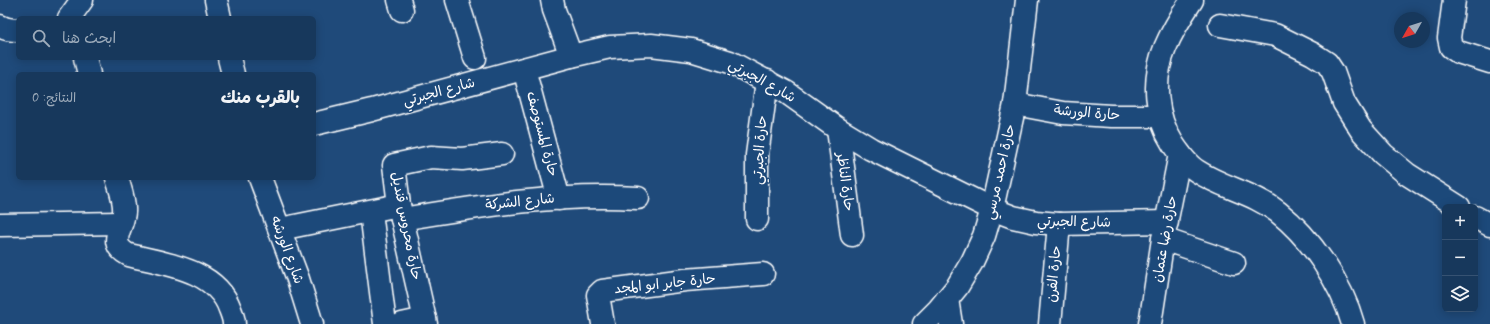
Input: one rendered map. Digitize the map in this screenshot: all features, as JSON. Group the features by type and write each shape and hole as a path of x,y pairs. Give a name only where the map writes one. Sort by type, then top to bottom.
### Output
{"street":[{"path":"216,0 220,16"},
{"path":"457,0 475,58"},
{"path":"552,0 570,56"},
{"name":"حارة احمد مرسي","path":"924,324 957,287 972,262 984,236 992,209 1015,104 1027,0"},
{"path":"1192,0 1164,48 1158,70 1156,94 1160,116 1168,136 1180,154 1196,170 1215,180 1256,197 1278,212 1294,227 1322,261 1334,280 1344,299 1353,324"},
{"path":"1454,0 1449,38 1451,47 1458,52 1490,62"},
{"path":"1220,25 1275,35 1313,54 1327,63 1333,72 1344,103 1361,130 1383,154 1407,174 1454,204"},
{"path":"0,26 4,29 16,30"},
{"name":"شارع الجبرتي","path":"316,124 372,110 570,56 610,47 651,45 691,50 730,62 767,81 786,92 838,129 871,149 992,209 1013,217 1036,222 1165,230 1234,263"},
{"path":"86,60 88,72"},
{"path":"230,60 232,72"},
{"name":"حارة المستوصف","path":"524,69 560,198"},
{"name":"حارة الجبرتي","path":"757,219 757,155 767,81"},
{"name":"حارة الورشة","path":"1015,104 1063,113 1112,116 1160,116"},
{"name":"حارة الناظر","path":"838,129 852,235"},
{"name":"حارة محروس قنديل","path":"426,322 401,212 394,165 431,157 462,159 502,154"},
{"name":"حارة رضا عتمان","path":"1150,324 1165,230 1180,154"},
{"path":"118,180 124,212 117,234 118,243 122,251 129,255 183,269 205,278 218,288 227,301 234,324"},
{"name":"شارع الورشه","path":"261,180 298,279 312,324"},
{"name":"شارع الشركة","path":"280,229 371,212 401,212 560,198 638,198"},
{"path":"371,212 385,324"},
{"path":"1478,219 1490,225"},
{"path":"0,225 120,223"},
{"name":"حارة الفرن","path":"1050,324 1059,224"},
{"name":"حارة جابر ابو المجد","path":"603,324 598,295 602,291 685,280 763,274"},
{"path":"947,299 950,324"},
{"path":"402,324 426,322"}]}
